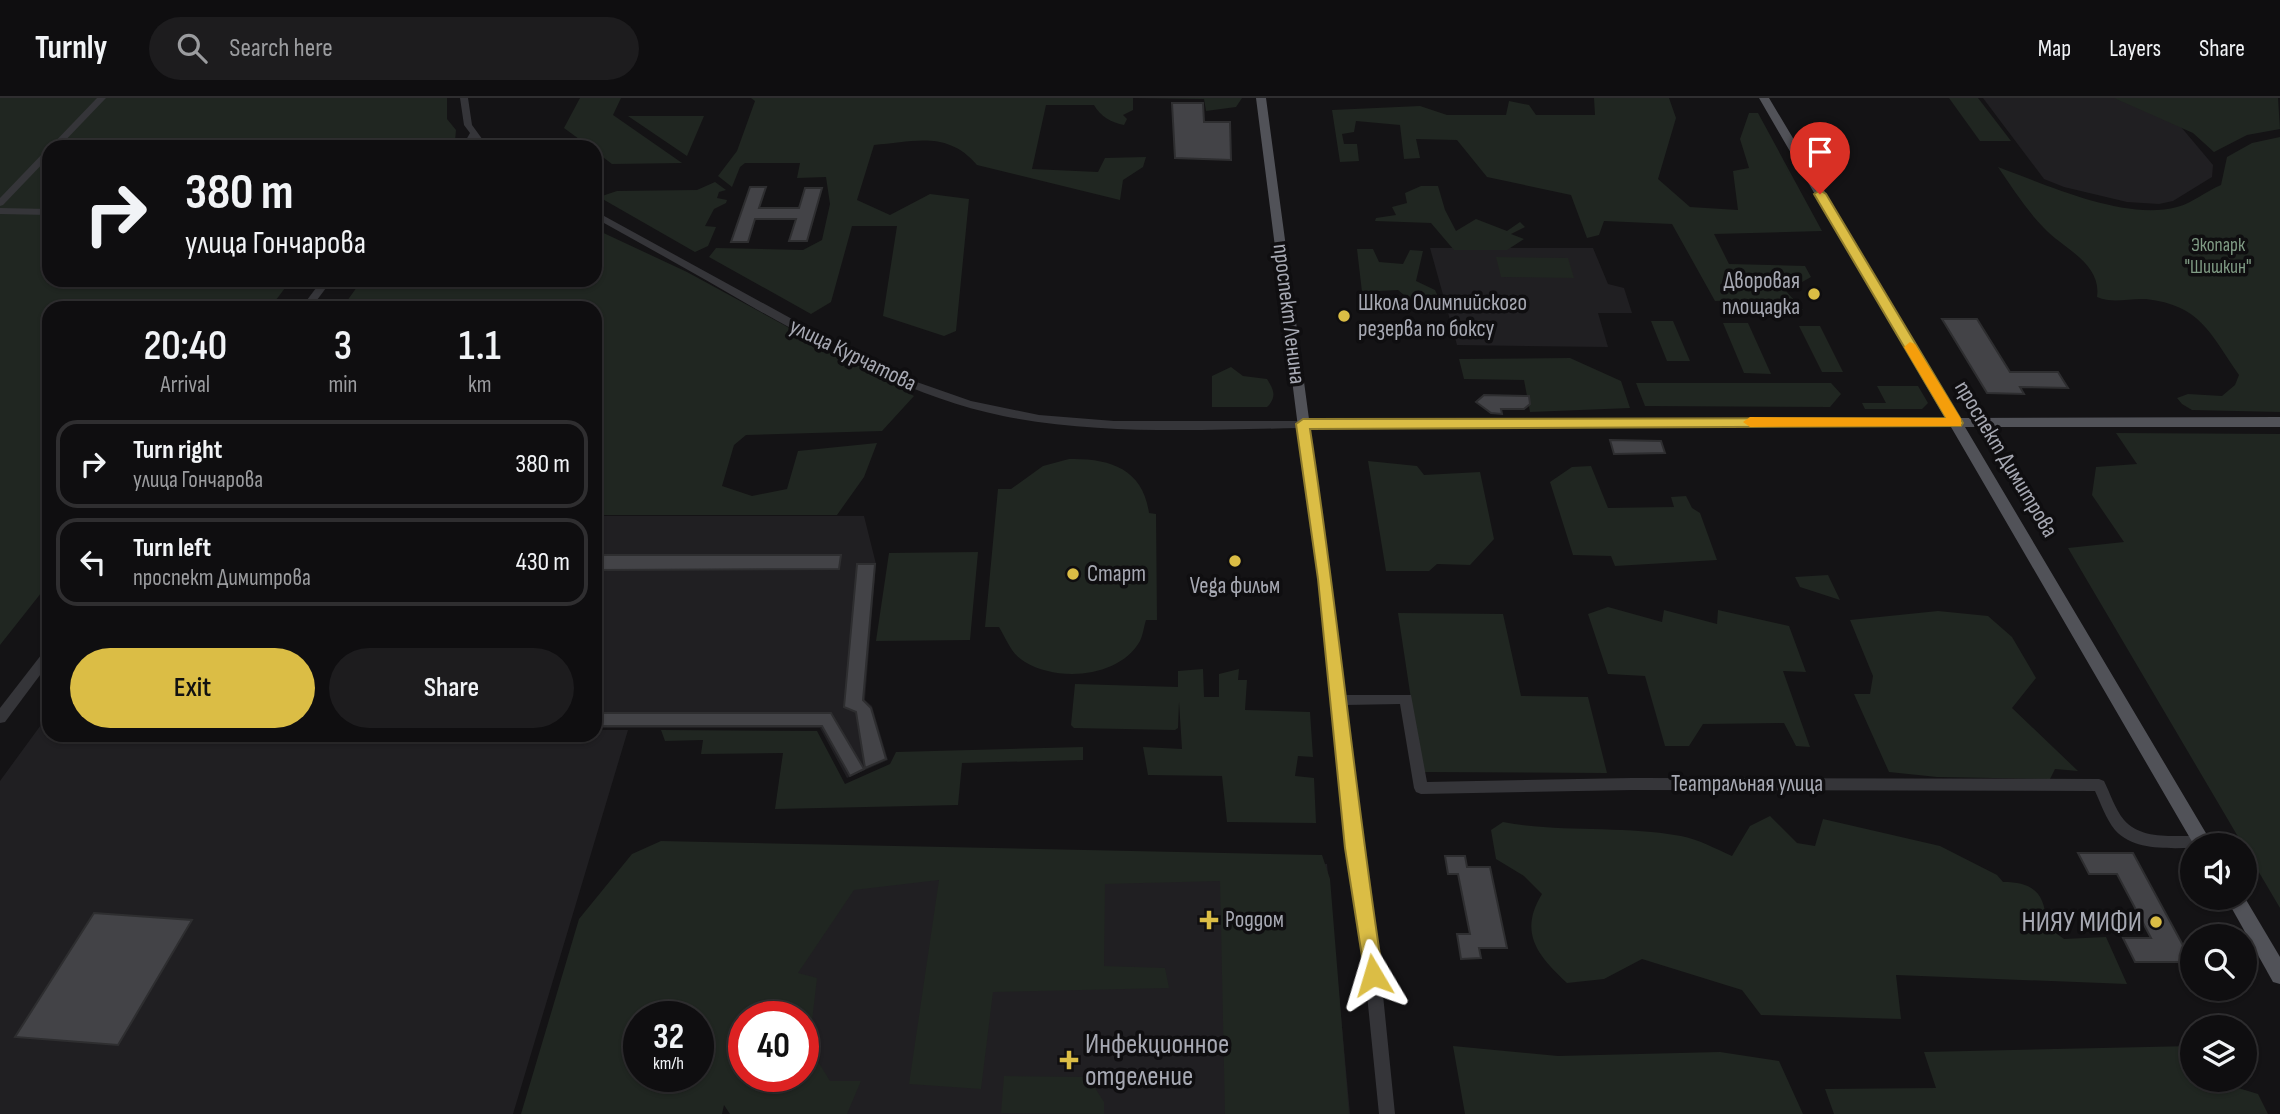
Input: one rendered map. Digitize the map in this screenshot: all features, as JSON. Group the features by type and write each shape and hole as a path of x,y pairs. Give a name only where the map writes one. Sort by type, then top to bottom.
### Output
{"main road":[{"name":"проспект Ленина","path":"1261,98 1303,424"},
{"name":"проспект Димитрова","path":"1764,98 2197,833"},
{"path":"1303,424 2280,422"},
{"path":"2242,910 2280,975"}],"street":[{"path":"61,140 102,98"},
{"path":"464,98 466,119 478,140"},
{"path":"470,140 473,135"},
{"path":"0,202 42,159"},
{"path":"0,211 42,212"},
{"name":"улица Курчатова","path":"602,218 850,358 905,384 968,404 1037,418 1086,424 1303,424"},
{"name":"проспект Ленина","path":"1303,424 1325,579 1354,848 1373,975 1387,1114"},
{"path":"0,718 42,663"},
{"name":"Театральная улица","path":"1339,700 1406,699 1421,788 1632,784 2099,785 2120,825 2134,835 2146,840 2180,842"}],"shaded area":[{"path":"1983,98 2115,98 2171,115 2213,165 2212,177 2173,201 2159,204 2127,202 2064,187 2044,179"},
{"path":"1430,248 1593,248 1608,284 1624,288 1632,313 1598,313 1608,347 1457,345"},
{"path":"602,516 864,516 876,564 865,700 872,706 888,760 847,778 820,728 602,728"},
{"path":"42,723 42,742 602,742 602,730 628,730 513,1114 0,1114 0,781"},
{"path":"788,864 1327,864 1350,1114 732,1114 739,1092 819,1092 819,1001 758,1001"}],"green space":[{"path":"0,98 447,98 447,119 456,130 455,140 42,140 42,287 286,287 275,301 42,301 42,592 0,645"},
{"path":"580,98 621,98 613,115 682,163 612,164 602,156 602,140 580,140 564,128"},
{"path":"751,98 1133,98 1133,110 1123,115 1127,119 1124,125 1107,118 1094,105 1046,105 1032,169 1098,172 1105,158 1146,157 1143,167 1123,180 1120,200 977,165 966,154 942,142 916,141 874,145 857,200 890,215 930,194 969,199 956,331 944,336 883,316 897,226 852,226 831,302 811,314 709,257 716,248 803,250 822,240 830,204 826,177 797,178 800,163 745,163 740,167 732,187 718,176 737,151 755,101"},
{"path":"1133,98 1242,98 1236,107 1206,111 1204,99"},
{"path":"1594,98 1669,98 1676,118 1658,179 1690,207 1738,210 1733,171 1749,168 1740,139 1749,113 1758,113 1822,231 1714,234 1729,264 1805,266 1811,277 1786,291 1803,310 1781,310 1767,299 1715,301 1672,224 1604,221 1599,235 1587,238 1571,195 1487,177 1457,140 1416,139 1420,158 1404,159 1400,125 1356,121 1354,132 1342,134 1344,144 1357,144 1359,161 1340,162 1332,110 1420,106 1447,115 1506,115 1509,101 1529,105 1536,115 1595,115"},
{"path":"1949,98 1978,98 2011,141 1980,141"},
{"path":"2114,98 2278,98 2280,129 2247,135 2214,152 2193,133"},
{"path":"628,116 704,116 687,156"},
{"name":"Экопарк \"Шишкин\"","path":"2280,137 2280,412 2192,410 2177,398 2188,394 2222,396 2235,385 2239,375 2211,334 2192,315 2164,302 2097,297 2097,285 2087,266 2037,221 1998,167 2086,199 2134,209 2156,210 2183,205 2221,185 2227,157 2252,143"},
{"path":"715,182 726,190 719,192 717,198 727,200 714,209 705,226 716,227 708,246 695,252 602,199 602,196 617,191 697,190"},
{"path":"1421,186 1438,186 1445,210 1456,231 1476,219 1507,231 1520,222 1525,227 1511,234 1524,239 1507,250 1454,250 1431,223 1375,221 1376,218 1396,215 1392,207 1407,203 1405,193"},
{"path":"602,232 687,272 914,396 882,431 746,435 734,445 722,486 752,496 787,489 798,451 877,443 864,477 837,515 602,515 602,301 347,301 357,287 602,287"},
{"path":"1357,249 1373,249 1379,262 1403,264 1410,250 1423,251 1416,281 1435,290 1438,297 1415,304 1398,290 1362,292"},
{"path":"1496,257 1568,258 1574,278 1501,277"},
{"path":"1651,321 1673,321 1690,361 1667,361"},
{"path":"1723,323 1748,323 1771,374 1744,373"},
{"path":"1799,326 1820,326 1843,372 1822,372"},
{"path":"1570,358 1621,381 1630,408 1530,412 1524,380 1464,379 1459,359"},
{"path":"1231,367 1243,376 1267,379 1273,393 1267,407 1212,407 1212,376"},
{"path":"1636,383 1831,383 1841,394 1830,407 1645,406"},
{"path":"1877,386 1918,386 1928,403 1922,409 1865,409 1862,403 1886,403"},
{"path":"2116,433 2280,434 2280,908 2257,869 2257,833 2236,833 2068,548 2124,542 2092,495 2096,467 2137,464"},
{"name":"Старт","path":"1069,459 1098,461 1122,469 1140,486 1149,513 1156,514 1157,620 1146,620 1140,641 1118,663 1087,673 1070,674 1039,668 1025,662 1013,651 999,627 985,627 998,489 1011,489 1043,466"},
{"path":"1368,461 1417,466 1424,475 1480,472 1494,539 1470,565 1437,564 1429,571 1386,571"},
{"path":"1591,466 1608,508 1674,507 1671,497 1686,496 1692,508 1700,513 1717,560 1615,566 1611,556 1573,555 1550,482 1572,467"},
{"path":"978,552 970,640 876,641 889,553"},
{"path":"1828,575 1840,600 1800,587 1795,577"},
{"path":"1608,607 1662,622 1664,610 1717,624 1718,610 1789,626 1806,672 1783,671 1810,747 1796,746 1784,723 1703,724 1689,746 1665,746 1645,676 1608,674 1588,614"},
{"path":"1938,611 1988,616 2012,637 2036,678 2012,708 2078,771 2055,769 2050,779 1937,777 1889,772 1854,694 1870,694 1873,676 1850,620"},
{"path":"1398,613 1503,614 1521,696 1588,697 1607,773 1422,772"},
{"path":"1203,669 1204,697 1219,697 1219,674 1239,669 1238,680 1247,680 1245,710 1310,712 1313,757 1298,756 1295,776 1314,778 1316,823 1227,822 1222,776 1148,775 1143,747 1182,749 1179,702 1178,728 1175,730 1074,728 1071,725 1075,684 1178,687 1178,671"},
{"path":"661,730 817,731 845,784 890,764 896,752 1083,747 1083,760 962,763 958,805 775,809 783,753 701,754 703,740 665,741"},
{"path":"1770,816 1797,843 1815,846 1823,819 1940,846 1997,875 2003,882 2029,887 2040,896 2043,903 2046,922 2042,923 2064,939 2106,937 2127,984 1896,975 1901,1019 1761,1015 1742,990 1642,959 1604,979 1567,983 1547,963 1535,943 1532,921 1542,894 1524,876 1496,859 1491,830 1503,822 1659,833 1694,839 1732,856 1750,826"},
{"path":"661,841 1322,855 1330,879 1349,1114 1225,1114 1220,881 1105,884 1104,966 1165,968 1169,988 993,992 981,1089 909,1084 939,880 854,890 798,973 817,978 814,1001 728,1001 728,1092 819,1092 819,1063 830,1081 861,1081 847,1114 730,1114 724,1105 722,1114 521,1114 579,919 632,854"},
{"path":"1453,1046 1558,1056 1720,1052 1779,1061 1803,1114 1465,1114"},
{"path":"2180,1046 2180,1092 2251,1092 2258,1094 2268,1114 1834,1114 1825,1089 1936,1088 1924,1052"},
{"path":"1004,1076 1088,1077 1104,1102 1104,1114 1001,1113"}],"building":[{"path":"1172,103 1203,103 1204,122 1230,122 1231,160 1175,158"},
{"path":"750,187 766,187 759,208 799,208 805,188 822,188 807,241 789,241 796,219 755,219 748,242 731,242"},
{"path":"1942,319 1977,319 2010,372 2058,372 2068,388 2020,387 2024,394 1987,393"},
{"path":"1484,395 1529,396 1530,404 1524,409 1501,409 1502,414 1491,413 1476,402"},
{"path":"1610,440 1661,441 1665,453 1614,454"},
{"path":"602,555 841,555 839,569 602,570"},
{"path":"857,564 875,564 863,700 871,708 886,759 865,768 856,712 844,707"},
{"path":"602,713 831,713 864,769 850,776 822,726 602,726"},
{"name":"НИЯУ МИФИ","path":"2078,853 2133,853 2180,940 2180,962 2135,962 2123,938 2151,938 2117,874 2089,874"},
{"path":"1445,856 1465,856 1467,867 1490,867 1507,948 1479,948 1481,958 1461,959 1457,934 1470,934 1458,874 1448,874"},
{"path":"94,913 192,920 118,1045 15,1037"}],"slow traffic":[{"path":"1750,422 1956,423 1910,347"}],"place":[{"name":"Дворовая площадка","path":"1814,294"},
{"name":"Школа Олимпийского резерва по боксу","path":"1344,316"},
{"name":"Vega фильм","path":"1235,561"},
{"name":"Старт","path":"1073,574"},
{"name":"Роддом","path":"1209,920"},
{"name":"НИЯУ МИФИ","path":"2156,922"},
{"name":"Инфекционное отделение","path":"1069,1060"}],"route":[{"path":"1373,975 1354,848 1341,710 1303,424 1805,421 1956,423 1820,194"}]}
